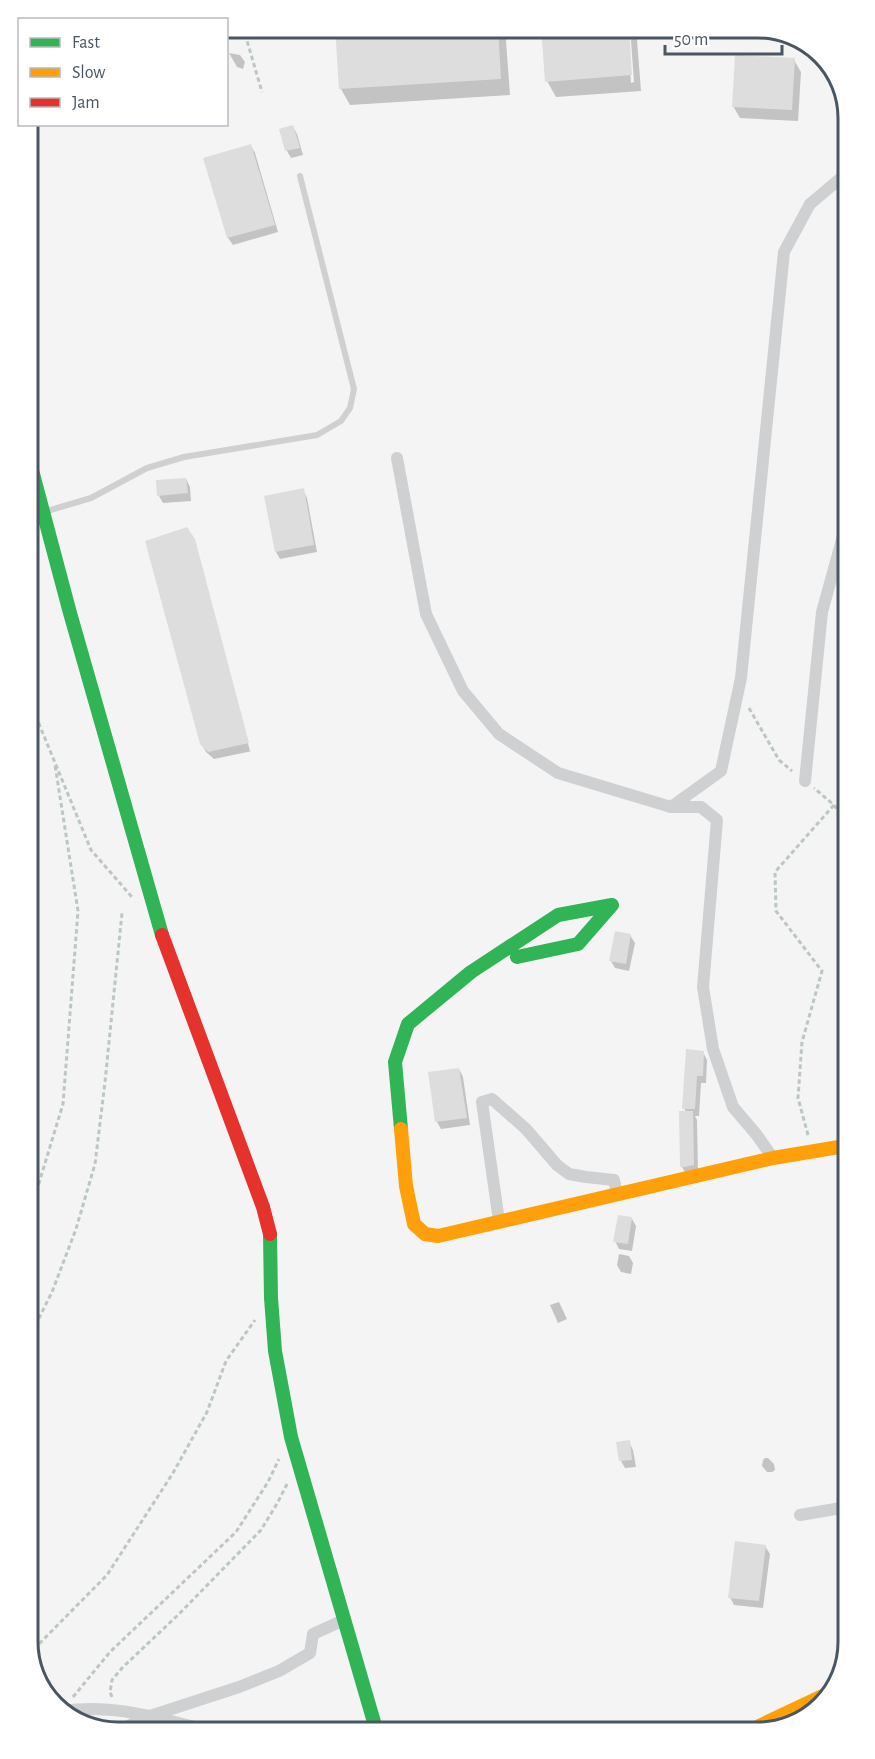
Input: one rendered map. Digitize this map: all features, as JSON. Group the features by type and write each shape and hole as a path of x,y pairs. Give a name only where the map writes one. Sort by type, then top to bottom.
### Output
{"street":[{"path":"671,807 721,771 741,678 784,252 810,204 838,180"},
{"path":"397,458 426,614 463,691 499,734 558,773 671,807 701,807 717,820 703,987 711,1039 733,1107 773,1158"},
{"path":"38,493 158,925 270,1234 274,1351 291,1437 374,1721"},
{"path":"805,781 822,612 838,554"},
{"path":"517,957 578,944 612,905 558,915 471,972 408,1024 395,1062 406,1186 414,1224 425,1234 438,1236 773,1158 838,1147"},
{"path":"499,1221 483,1102 492,1099 526,1129 557,1165 569,1174 614,1180 616,1194"},
{"path":"800,1515 838,1509"},
{"path":"139,1721 279,1671 310,1653 313,1634 344,1620"},
{"path":"771,1720 810,1702"},
{"path":"72,1707 117,1710 170,1721"}],"lane":[{"path":"43,512 91,498 147,468 184,457 317,435 341,421 350,408 354,389 300,176"}],"path":[{"path":"246,38 262,92"},
{"path":"739,691 779,760 834,805 838,811"},
{"path":"38,722 91,850 136,901"},
{"path":"38,1186 63,1104 78,911 55,765"},
{"path":"812,1152 798,1098 802,1042 822,971 776,911 775,872 834,805"},
{"path":"38,1320 52,1293 76,1229 94,1164 105,1082 122,913"},
{"path":"38,1645 107,1575 173,1473 207,1412 226,1361 271,1298"},
{"path":"68,1704 110,1652 236,1532 268,1482 291,1437"},
{"path":"117,1710 110,1692 112,1680 261,1530 279,1502 297,1460"}],"building":[{"path":"336,38 499,38 501,79 339,89"},
{"path":"542,38 630,38 632,75 545,82"},
{"path":"735,55 795,58 792,110 732,107"},
{"path":"293,125 300,148 285,151 279,129"},
{"path":"251,144 275,225 227,238 203,158"},
{"path":"186,478 188,493 157,496 156,480"},
{"path":"304,488 314,545 275,552 264,496"},
{"path":"187,527 195,539 249,743 208,752 200,744 145,541"},
{"path":"615,931 631,934 626,964 609,961"},
{"path":"686,1049 704,1051 703,1076 697,1076 695,1109 682,1109"},
{"path":"459,1068 467,1118 435,1122 428,1072"},
{"path":"679,1111 693,1111 694,1165 685,1167 680,1167"},
{"path":"618,1215 632,1217 628,1244 613,1242"},
{"path":"630,1440 632,1460 619,1461 616,1442"},
{"path":"735,1541 766,1545 759,1601 728,1598"}],"traffic: fast":[{"path":"38,493 162,935"},
{"path":"401,1129 395,1062 408,1024 471,972 558,915 612,905 578,944 517,957"},
{"path":"270,1234 275,1351 291,1437 374,1721"}],"traffic: slow":[{"path":"401,1129 406,1186 414,1224 425,1234 438,1236 773,1158 838,1147"},
{"path":"771,1720 810,1702"}],"traffic: jam":[{"path":"162,935 263,1207 270,1234"}]}
